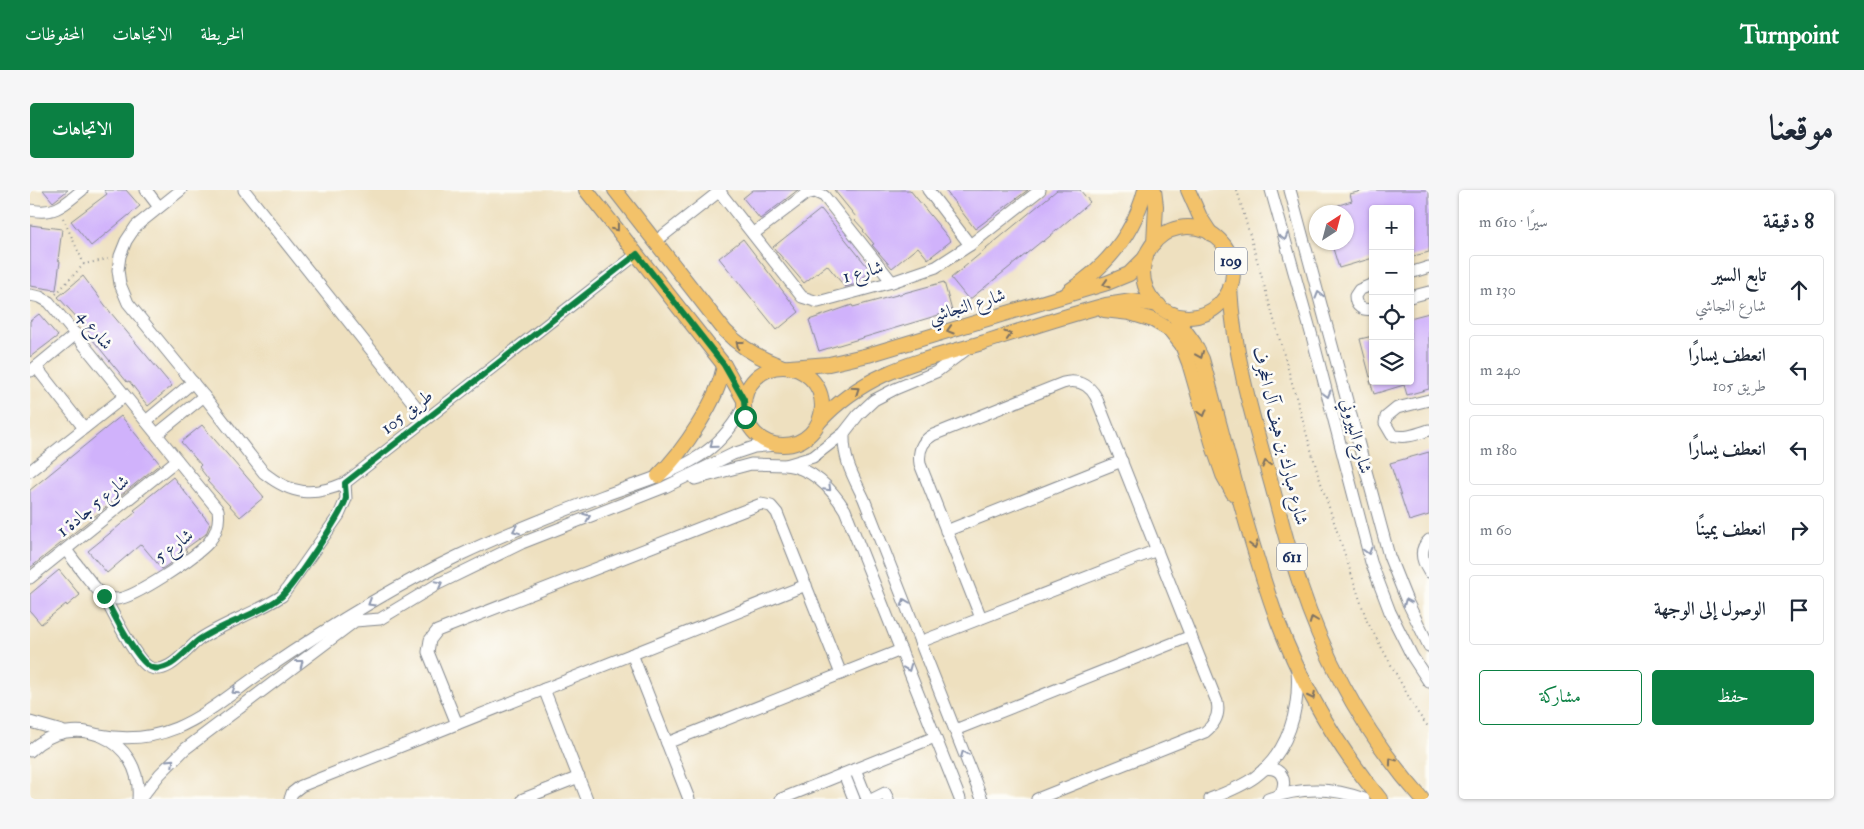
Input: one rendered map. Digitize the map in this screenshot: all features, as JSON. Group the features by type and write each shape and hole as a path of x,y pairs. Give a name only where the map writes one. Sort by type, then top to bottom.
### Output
{"main road":[{"path":"586,190 724,365 744,404 745,417 754,432 768,442 777,445 785,446 802,441 847,395 897,368 1119,302 1158,305"},
{"name":"شارع النجاشي","path":"614,190 724,331 751,353 786,367 829,364 849,360 1118,280 1129,274 1146,257"},
{"path":"1059,297 1090,275 1117,247 1133,224 1145,190"},
{"path":"1154,190 1156,206 1154,243"},
{"path":"1188,190 1200,217 1211,234"},
{"name":"109","path":"1194,228 1211,234 1224,245 1231,261 1232,278 1230,287 1222,302 1208,312 1191,316 1173,314 1158,305 1152,299 1145,283 1144,266 1146,257 1154,243 1168,232 1176,229 1194,228"},
{"name":"شارع مبارك بن هيف آل الحجرف","path":"1230,287 1233,326 1252,416 1299,583 1319,636 1344,687 1374,736 1407,782 1422,799"},
{"path":"1093,309 1124,312 1153,320 1162,324 1176,337 1186,353 1218,462 1229,487 1243,510"},
{"name":"611","path":"1173,314 1194,343 1202,359 1243,510 1267,588 1297,665 1341,745 1380,799"},
{"path":"661,482 693,434 719,385 724,365"},
{"path":"744,404 751,383 757,376 764,371 786,367 806,374 818,387 823,404 819,422"}],"street":[{"path":"30,210 50,212 82,190"},
{"path":"146,190 159,207"},
{"path":"244,190 426,419"},
{"path":"928,190 970,245"},
{"name":"شارع 1","path":"720,191 802,297 818,302 892,282 936,267 970,245 1040,190"},
{"name":"شارع البيروني","path":"1271,190 1313,340 1371,562 1390,612 1412,656 1429,682"},
{"name":"شارع البيروني","path":"1290,190 1332,338 1389,556 1407,601 1429,646"},
{"path":"655,242 720,191"},
{"name":"طريق 105","path":"174,192 136,226 126,241 120,256 118,270 120,284 128,303 264,473 289,489 316,492 328,490 345,483 637,254"},
{"path":"753,234 806,194 815,192 824,196 892,282"},
{"path":"1414,272 1429,267"},
{"path":"1369,286 1359,290 1355,296 1357,305 1361,308 1369,309"},
{"path":"1414,296 1429,292"},
{"name":"شارع 4","path":"30,295 40,297 49,302 125,396"},
{"path":"1306,314 1309,318 1317,320 1324,312"},
{"path":"1313,340 1320,332 1324,332 1332,338"},
{"path":"76,334 33,369 84,428"},
{"path":"786,466 814,457 844,433 858,415 874,400 936,372 969,347"},
{"path":"981,618 920,464 919,454 925,440 933,434 1068,381 1080,382 1094,392 1218,706 1217,716 1209,729 1037,799"},
{"path":"146,421 193,382"},
{"path":"30,471 125,396"},
{"name":"شارع 5","path":"104,596 118,599 143,590 208,543 216,532 220,520 218,510 125,396"},
{"path":"157,434 204,396"},
{"path":"1429,400 1397,408 1386,417 1385,423 1392,435 1398,437 1429,430"},
{"path":"661,482 712,447 735,423 744,404"},
{"path":"844,433 846,463 864,499 982,799"},
{"path":"139,799 160,774 185,750 355,621 380,619 438,584 661,482 743,450 765,445 777,445"},
{"name":"شارع 5 جادة 1","path":"30,578 177,460"},
{"path":"946,531 1122,462"},
{"path":"30,722 63,732 81,731 117,738 153,736 171,731 188,723 274,664 351,615 432,568 488,542 534,523 661,482 751,464 795,466 819,479 838,498 845,510 960,799"},
{"path":"66,550 104,596 140,659 150,668 160,669 170,664 200,639 282,596 339,515 346,499 345,483"},
{"path":"457,724 428,652 430,640 438,631 761,504 771,506 777,513 841,674"},
{"path":"1429,540 1423,545 1422,551 1425,566 1429,572"},
{"path":"920,642 1157,550"},
{"path":"290,799 292,793 301,786 806,585"},
{"path":"955,730 1191,636"},
{"path":"667,743 901,650"},
{"path":"632,654 689,799"},
{"path":"1210,799 1235,789 1254,778 1281,748 1292,723 1297,694 1297,665"},
{"path":"544,689 587,799"},
{"path":"30,751 40,742 63,732"},
{"path":"99,735 115,744 128,757 136,774 139,799"},
{"path":"781,799 935,737"},
{"path":"855,769 867,799"},
{"path":"1264,769 1275,769 1283,776 1284,786 1272,798"},
{"path":"844,774 854,799"},
{"path":"524,799 579,777"},
{"path":"1272,798 1321,789 1343,792 1364,799"},
{"path":"873,799 885,794 888,799"}],"path":[{"path":"1237,190 1318,474 1367,621 1417,712 1429,728"},
{"path":"58,208 84,264"},
{"path":"49,302 84,264 120,256"}],"building":[{"path":"43,190 68,190 53,202"},
{"path":"104,190 126,190 140,206 91,246 71,221 107,194"},
{"path":"753,190 798,190 760,219 743,198"},
{"path":"834,190 910,190 951,241 928,259 918,247 892,268 872,245 874,244 854,219 856,217"},
{"path":"945,190 1028,190 975,229"},
{"path":"1057,190 1080,190 1090,202 1043,242 969,300 951,278"},
{"path":"1365,190 1429,190 1429,252 1414,256 1414,205 1369,205 1369,259 1339,268 1333,250 1354,250 1354,205 1339,205 1352,201 1350,194"},
{"path":"821,209 871,271 853,285 845,287 827,265 804,283 773,247"},
{"path":"30,225 62,229 56,290 30,286"},
{"path":"743,239 799,312 777,330 719,258"},
{"path":"83,276 111,313 172,386 148,406 88,334 89,332 81,322 58,297"},
{"path":"944,282 952,311 819,351 809,320 852,305 853,307"},
{"path":"1429,313 1429,389 1407,395 1404,385 1414,385 1414,317"},
{"path":"39,314 58,336 30,357 30,321"},
{"path":"1369,337 1369,373 1360,339"},
{"path":"1371,385 1404,385 1374,394"},
{"path":"121,416 160,464 30,568 30,490"},
{"path":"202,425 264,497 240,517 207,481 209,480 199,467 201,465 181,442"},
{"path":"1429,452 1429,515 1409,521 1390,463"},
{"path":"173,477 210,524 206,534 162,569 141,544 107,573 88,551 136,512 134,510"},
{"path":"59,570 80,595 41,624 30,611 30,594"}],"route":[{"path":"104,596 140,659 150,668 160,669 170,664 200,639 268,605 282,596 339,515 346,499 345,483 637,254 724,365 744,400 745,417"}]}
